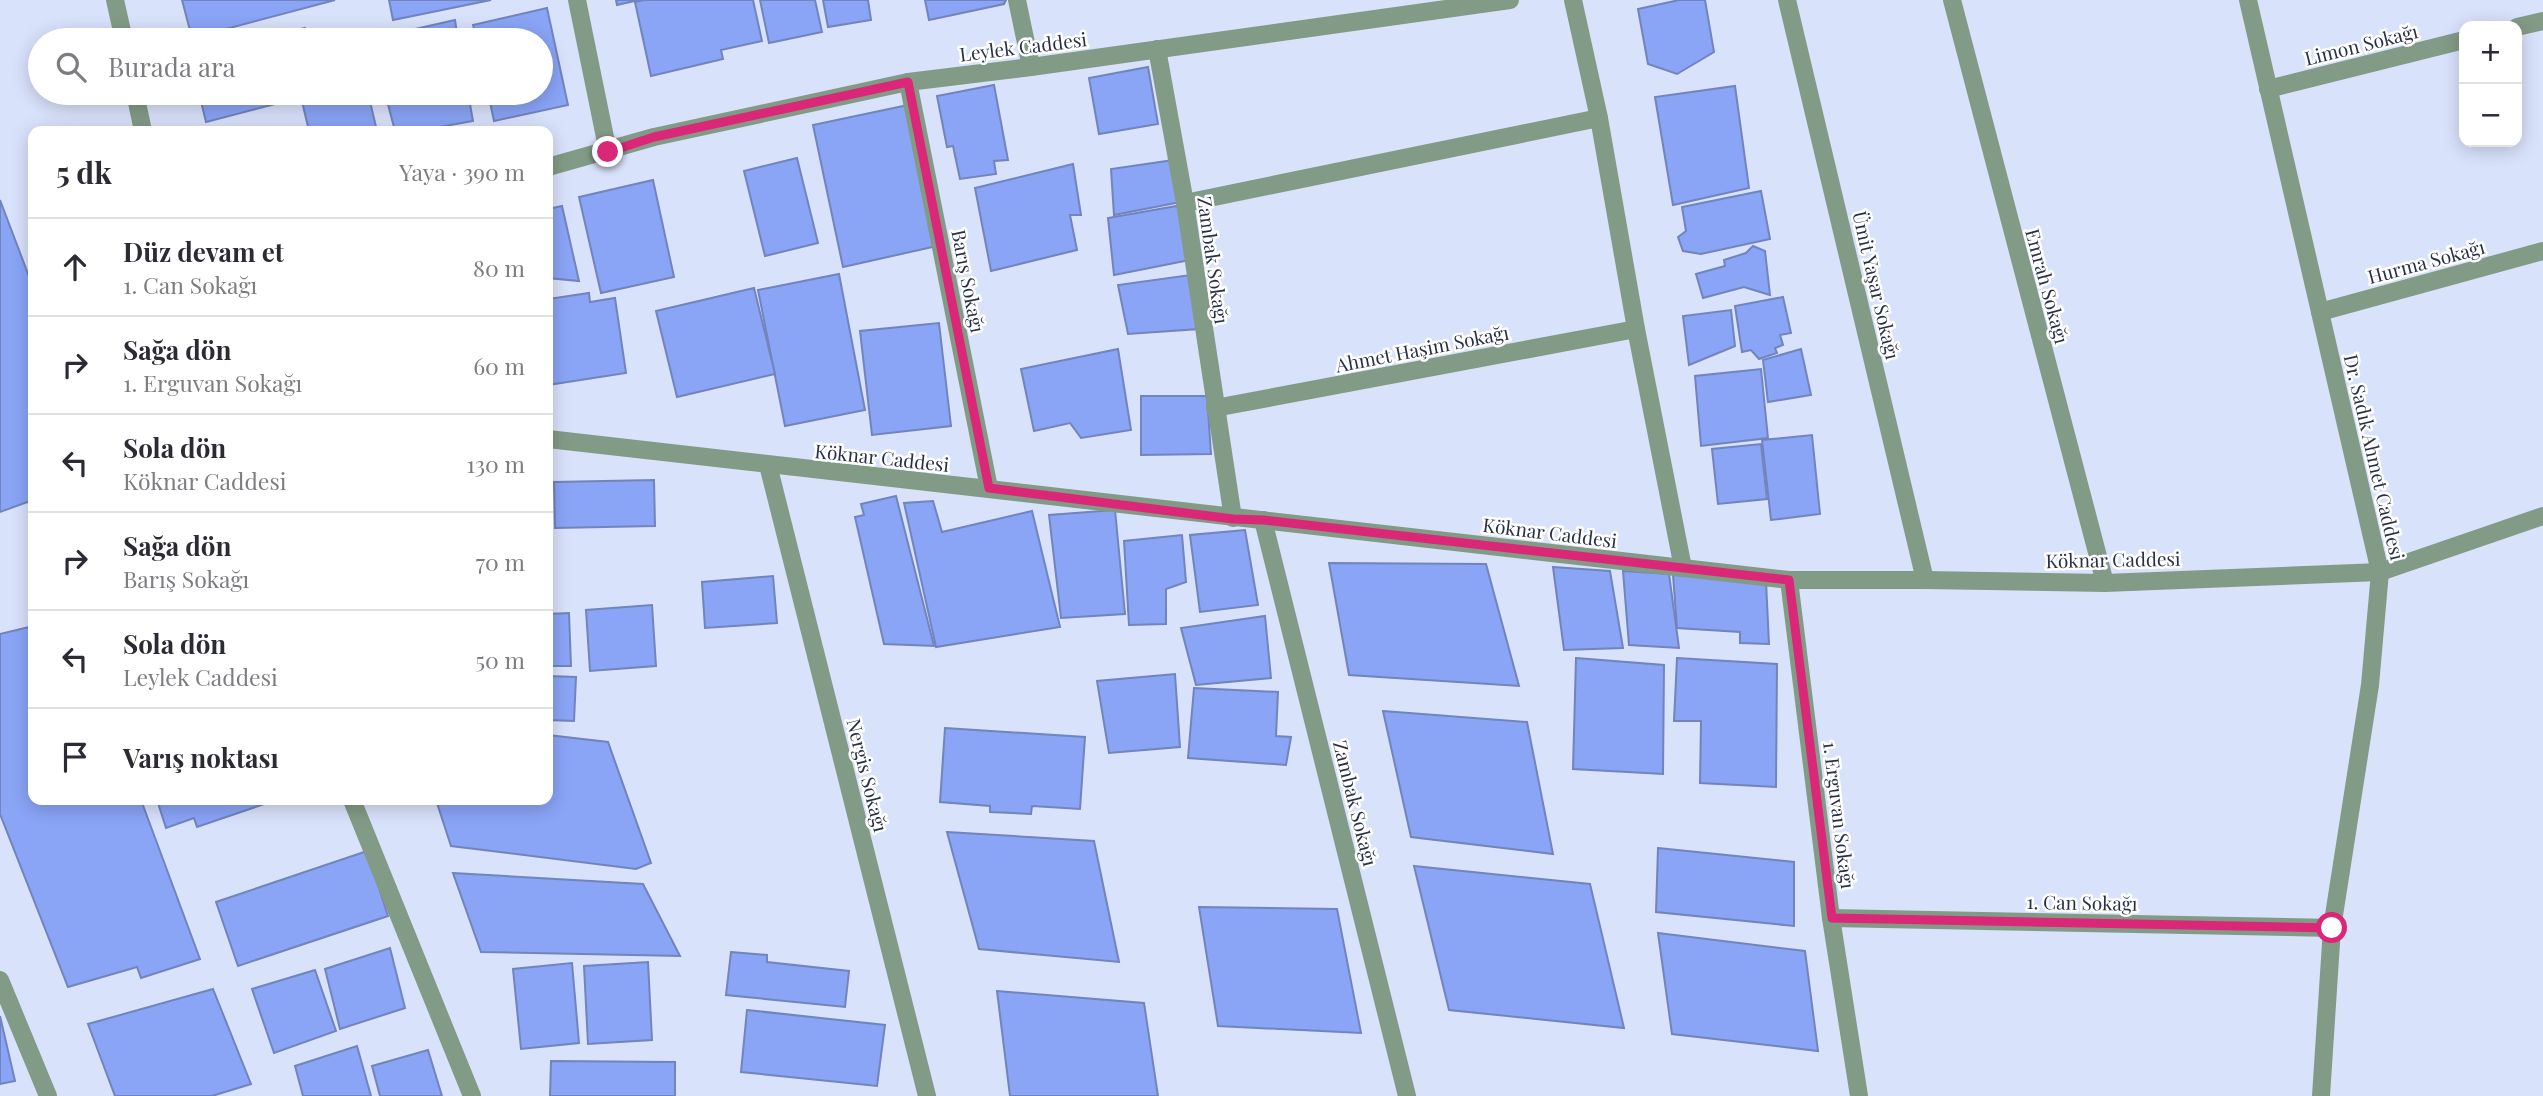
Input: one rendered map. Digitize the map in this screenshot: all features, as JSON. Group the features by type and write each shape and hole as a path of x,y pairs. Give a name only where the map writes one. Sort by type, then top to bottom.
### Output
{"street":[{"path":"115,0 121,28"},
{"path":"577,0 608,152"},
{"path":"1017,0 1031,67"},
{"path":"1573,0 1599,118 1636,329 1683,568"},
{"name":"Ümit Yaşar Sokağı","path":"1787,0 1925,580"},
{"name":"Emrah Sokağı","path":"1952,0 2105,583"},
{"name":"Dr. Sadık Ahmet Caddesi","path":"2248,0 2380,572 2370,685 2332,928 2321,1096"},
{"name":"Leylek Caddesi","path":"553,166 654,137 908,82 1501,1"},
{"path":"2522,26 2543,21"},
{"name":"Limon Sokağı","path":"2268,89 2459,41"},
{"name":"Zambak Sokağı","path":"1157,50 1185,202 1233,519"},
{"name":"Barış Sokağı","path":"908,82 989,488"},
{"path":"138,105 142,126"},
{"path":"1185,202 1599,118"},
{"name":"Hurma Sokağı","path":"2320,312 2543,251"},
{"name":"Ahmet Haşim Sokağı","path":"1215,408 1636,329"},
{"name":"Köknar Caddesi","path":"553,440 930,484 989,488 1233,519 1263,520 1789,580 2105,583 2380,572 2543,516"},
{"name":"Nergis Sokağı","path":"768,465 927,1096"},
{"name":"Zambak Sokağı","path":"1263,520 1407,1096"},
{"name":"1. Erguvan Sokağı","path":"1789,580 1832,918 1859,1096"},
{"path":"354,805 472,1096"},
{"name":"1. Can Sokağı","path":"1832,918 2332,928"},
{"path":"0,980 48,1096"}],"building":[{"path":"182,0 335,0 230,28 189,28"},
{"path":"389,0 491,0 393,20"},
{"path":"616,0 639,0 617,5"},
{"path":"753,0 762,41 721,50 723,59 651,76 635,2"},
{"path":"760,0 815,0 822,32 769,43"},
{"path":"823,0 868,0 871,20 828,27"},
{"path":"925,0 1006,0 1004,4 929,20"},
{"path":"1679,0 1705,0 1714,52 1677,74 1648,64 1638,9"},
{"path":"547,8 551,28 474,28 473,25"},
{"path":"455,20 456,28 420,28"},
{"path":"553,36 568,105 494,121 491,105 553,105"},
{"path":"1148,67 1158,124 1099,134 1089,78"},
{"path":"994,85 1008,160 994,161 996,174 960,179 953,146 947,147 937,96"},
{"path":"1735,86 1749,188 1673,205 1655,97"},
{"path":"202,105 271,105 206,122"},
{"path":"303,105 371,105 376,126 308,126"},
{"path":"388,105 470,105 473,121 445,126 394,126"},
{"path":"908,105 937,246 843,267 813,125"},
{"path":"797,158 818,243 765,256 744,171"},
{"path":"1174,160 1181,202 1114,215 1111,169"},
{"path":"1073,164 1081,215 1070,215 1077,250 991,271 975,188"},
{"path":"653,180 674,277 601,293 579,197"},
{"path":"1761,191 1770,239 1701,254 1683,251 1678,237 1686,231 1682,207"},
{"path":"0,200 28,274 28,502 0,512"},
{"path":"1182,205 1190,260 1114,275 1108,218"},
{"path":"562,206 579,281 553,278 553,208"},
{"path":"1753,246 1765,251 1770,295 1744,287 1703,298 1696,274 1725,266 1724,260 1746,253"},
{"path":"839,274 865,410 785,426 758,290"},
{"path":"1190,275 1199,329 1128,334 1118,285"},
{"path":"754,288 775,374 677,397 656,311"},
{"path":"589,293 590,302 615,298 626,373 553,384 553,298"},
{"path":"1783,297 1791,333 1780,335 1783,345 1775,348 1777,353 1759,359 1751,350 1742,352 1735,306"},
{"path":"1731,310 1735,346 1689,365 1683,316"},
{"path":"939,323 951,426 872,435 860,331"},
{"path":"1118,349 1131,430 1081,438 1070,423 1034,431 1021,369"},
{"path":"1801,349 1811,395 1768,402 1763,360"},
{"path":"1761,369 1768,438 1701,446 1695,376"},
{"path":"1141,396 1207,396 1211,454 1141,455"},
{"path":"1812,435 1820,514 1771,520 1762,440"},
{"path":"1761,444 1767,499 1718,504 1712,449"},
{"path":"654,480 655,526 555,528 554,482"},
{"path":"896,496 934,646 884,644 855,517 864,515 861,504"},
{"path":"933,501 942,532 1032,511 1060,627 936,647 904,503"},
{"path":"1115,510 1125,614 1061,618 1049,515"},
{"path":"1245,530 1258,605 1200,612 1190,535"},
{"path":"1182,535 1186,582 1166,589 1166,624 1129,625 1124,541"},
{"path":"1329,563 1486,564 1519,686 1349,675"},
{"path":"1553,567 1610,571 1623,648 1564,650"},
{"path":"1623,571 1669,574 1679,648 1629,645"},
{"path":"1673,575 1766,581 1769,644 1740,643 1740,632 1677,628"},
{"path":"773,576 777,623 705,628 702,582"},
{"path":"652,605 656,666 590,671 586,610"},
{"path":"569,613 571,666 553,666 553,614"},
{"path":"1265,616 1271,678 1196,685 1181,628"},
{"path":"28,627 28,805 143,805 200,959 141,978 137,967 68,987 0,814 0,634"},
{"path":"1576,658 1664,665 1663,774 1573,769"},
{"path":"1677,658 1777,664 1776,787 1700,783 1701,721 1674,721"},
{"path":"1175,674 1180,747 1109,753 1097,681"},
{"path":"553,676 576,677 574,721 553,720"},
{"path":"1194,688 1278,692 1276,736 1291,737 1286,765 1188,758"},
{"path":"1383,711 1527,722 1553,854 1411,837"},
{"path":"945,728 1085,737 1080,809 1032,806 1031,814 990,812 990,806 940,802"},
{"path":"553,736 608,742 651,863 636,869 451,846 438,805 553,805"},
{"path":"159,805 261,805 197,827 194,818 166,828"},
{"path":"947,832 1094,841 1119,962 979,949"},
{"path":"1658,848 1794,862 1794,926 1656,912"},
{"path":"367,851 388,916 238,966 216,902"},
{"path":"1414,866 1590,884 1624,1028 1449,1010"},
{"path":"453,873 643,884 680,956 481,952"},
{"path":"1199,907 1337,909 1361,1033 1218,1026"},
{"path":"1658,933 1805,951 1818,1051 1672,1034"},
{"path":"390,948 405,1008 340,1029 325,969"},
{"path":"731,952 767,955 767,962 849,971 845,1007 726,995"},
{"path":"648,962 652,1040 588,1044 584,966"},
{"path":"572,963 579,1043 521,1049 513,969"},
{"path":"315,970 336,1031 274,1053 252,989"},
{"path":"213,989 251,1084 212,1096 115,1096 88,1024"},
{"path":"997,991 1144,1003 1158,1096 1010,1096"},
{"path":"747,1010 885,1025 877,1086 741,1072"},
{"path":"0,1016 15,1081 0,1084"},
{"path":"357,1046 371,1096 303,1096 295,1066"},
{"path":"428,1050 442,1096 380,1096 372,1066"},
{"path":"551,1061 675,1062 675,1096 550,1096"}],"route":[{"path":"608,152 654,137 908,82 989,488 1233,519 1263,520 1789,580 1832,918 2332,928"}]}
